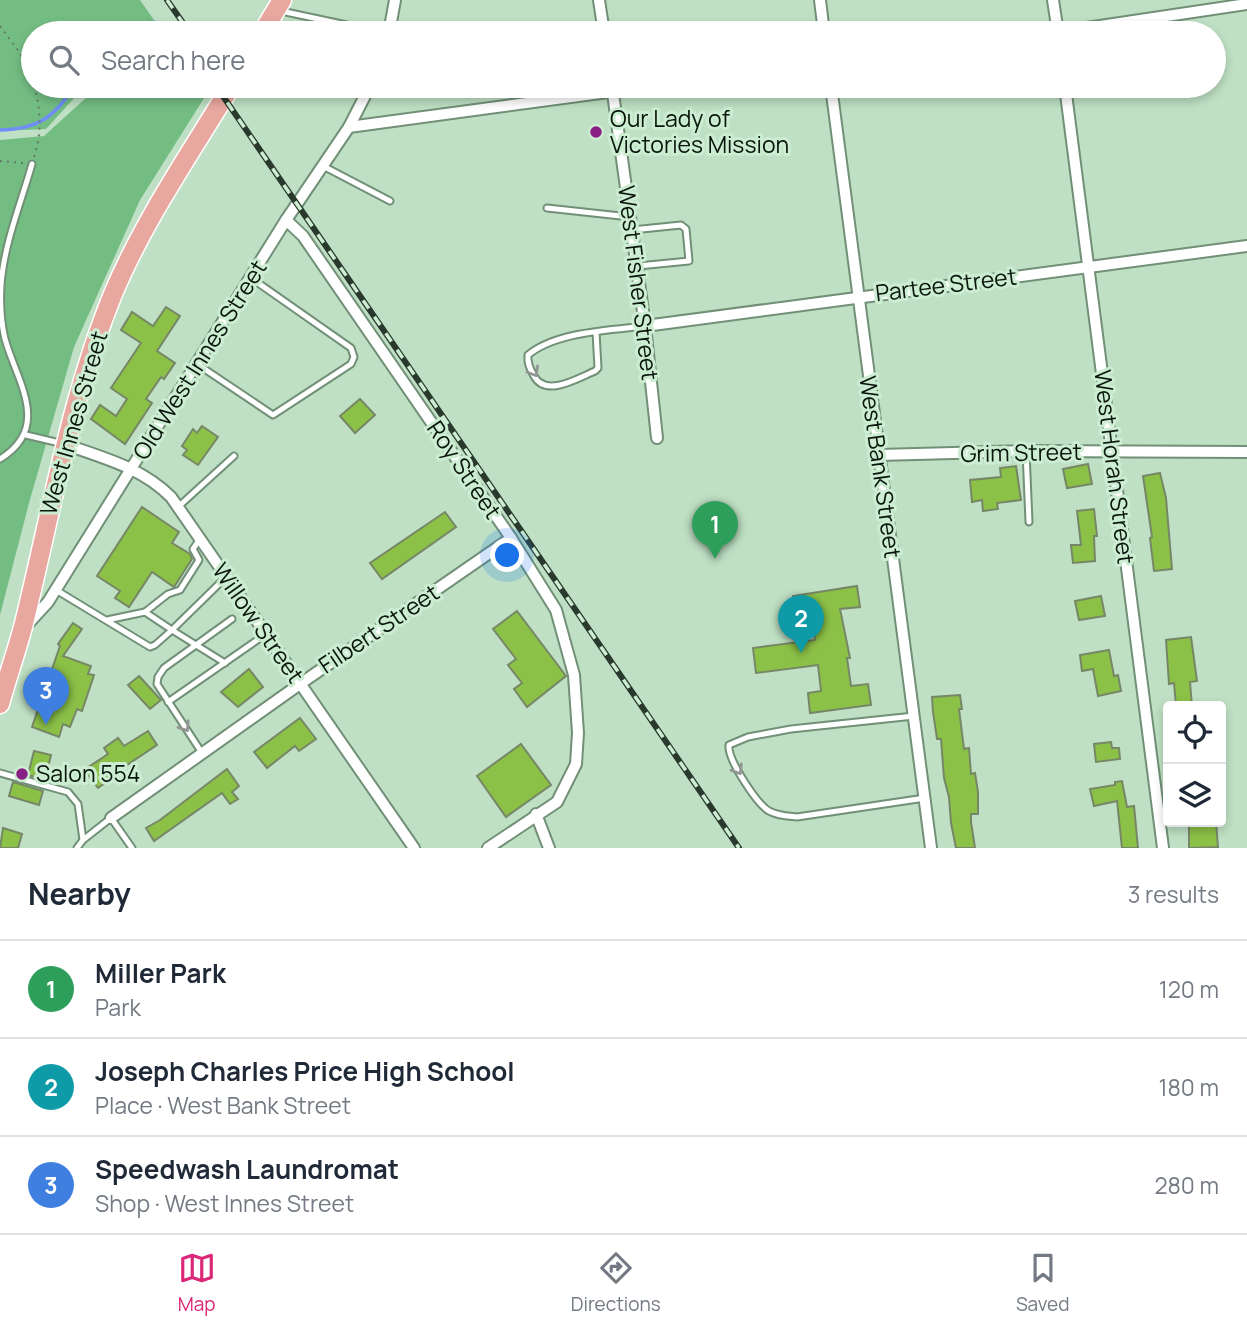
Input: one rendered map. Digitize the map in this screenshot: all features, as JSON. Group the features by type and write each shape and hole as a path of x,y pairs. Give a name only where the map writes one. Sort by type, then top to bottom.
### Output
{"main road":[{"path":"269,21 279,5"},
{"name":"West Innes Street","path":"1,697 22,629 64,444 86,366 114,292 152,214 224,98"}],"street":[{"path":"391,21 395,0"},
{"path":"599,0 602,21"},
{"path":"820,0 823,21"},
{"path":"1053,0 1055,21"},
{"path":"1135,21 1247,4"},
{"name":"Old West Innes Street","path":"22,629 56,590 286,220 349,127 364,98"},
{"path":"349,127 550,98"},
{"name":"West Fisher Street","path":"613,98 645,326 657,438"},
{"name":"West Bank Street","path":"833,98 931,848"},
{"name":"West Horah Street","path":"1067,98 1163,848"},
{"name":"Roy Street","path":"286,220 303,236 511,538 556,610 574,675 578,733 576,764 557,802 488,848"},
{"name":"Partee Street","path":"645,326 1247,246"},
{"name":"Willow Street","path":"64,444 132,468 156,482 178,507 414,848"},
{"name":"Grim Street","path":"879,455 1026,451 1247,452"},
{"name":"Filbert Street","path":"111,818 511,538"},
{"path":"536,814 549,848"}],"lane":[{"path":"279,5 339,21"},
{"path":"0,459 20,444 26,435 23,384 5,338 1,313 6,253 32,164"},
{"path":"323,166 390,201"},
{"path":"547,208 630,217"},
{"path":"632,230 681,225 686,229 689,261 637,266"},
{"path":"197,364 273,415 351,365 354,357 351,348 251,278"},
{"path":"596,332 598,368 595,371 552,387 544,386 536,380 527,360 534,349 550,342 596,332 645,326"},
{"path":"26,435 64,444"},
{"path":"1026,451 1029,522"},
{"path":"178,507 234,456"},
{"path":"107,620 145,612 183,586 199,561 193,549 200,539"},
{"path":"56,590 150,647 226,577"},
{"path":"145,612 225,663"},
{"path":"202,753 157,684 158,677 164,668 232,619"},
{"path":"168,702 266,634"},
{"path":"914,716 791,729 736,740 729,745 728,752 766,810 779,816 797,817 925,798"},
{"path":"0,773 68,792 78,804 83,840"},
{"path":"77,848 111,818 132,848"}],"path":[{"path":"0,26 21,54"},
{"path":"0,161 32,164 40,132 37,98"}],"green space":[{"path":"0,0 140,0 155,21 21,21 21,98 74,98 46,129 0,131"},
{"path":"86,98 204,98 140,200 74,347 0,615 0,140 44,136"}],"building":[{"path":"166,307 180,316 157,351 175,363 164,379 161,377 146,399 152,403 125,444 91,419 100,405 116,416 127,399 111,388 141,343 121,330 132,312 153,326"},
{"path":"360,399 375,415 355,433 340,416"},
{"path":"202,426 218,437 198,465 183,455 187,450 182,446 193,429 197,433"},
{"path":"1088,464 1092,484 1067,488 1063,469"},
{"path":"1016,466 1021,500 997,503 998,509 983,511 982,500 972,502 970,480 1001,477 1000,468"},
{"path":"1160,473 1166,498 1172,569 1154,571 1143,476"},
{"path":"142,507 179,532 172,543 190,554 192,559 174,587 152,572 129,607 115,598 120,591 97,576"},
{"path":"1094,509 1097,536 1094,536 1095,561 1073,563 1071,545 1081,545 1077,511"},
{"path":"445,512 456,527 382,579 370,563"},
{"path":"857,586 860,607 840,609 850,658 847,658 851,686 868,684 871,705 810,713 808,693 821,691 818,665 756,673 753,648 815,640 811,613 796,615 793,596"},
{"path":"1101,596 1105,616 1079,620 1075,601"},
{"path":"517,611 566,676 527,707 514,689 522,683 508,665 516,659 493,629"},
{"path":"73,623 82,629 63,656 91,666 88,674 94,675 82,711 77,709 70,727 63,724 59,737 32,727 60,646 58,644"},
{"path":"1191,637 1197,681 1190,682 1192,701 1176,701 1174,683 1169,684 1166,640"},
{"path":"1109,650 1114,676 1118,675 1121,691 1098,696 1093,669 1082,671 1080,655"},
{"path":"249,669 263,687 238,707 221,692"},
{"path":"139,676 161,700 150,709 128,685"},
{"path":"960,695 964,749 969,748 971,774 975,773 978,792 978,814 971,814 975,848 956,848 944,778 941,739 937,739 933,712 932,697"},
{"path":"300,718 316,739 299,751 295,746 267,768 254,752"},
{"path":"148,731 157,745 106,779 108,781 98,788 84,770 108,754 104,748 118,738 124,746"},
{"path":"1111,742 1112,748 1119,748 1120,759 1096,762 1094,744"},
{"path":"521,744 551,785 506,817 477,776"},
{"path":"34,751 51,755 45,780 28,775"},
{"path":"227,769 239,786 232,792 238,799 230,804 222,793 154,841 146,828"},
{"path":"1122,781 1127,807 1134,806 1138,848 1122,848 1117,801 1094,806 1090,789 1115,785 1115,782"},
{"path":"13,782 43,791 39,805 9,796"},
{"path":"1189,827 1216,827 1218,847 1189,848"},
{"path":"3,828 22,834 18,848 0,848"}],"waterway":[{"path":"0,130 35,124 52,113 66,98"}],"railway":[{"path":"167,0 182,21"},
{"path":"224,98 739,848"}],"place":[{"name":"Our Lady of Victories Mission","path":"596,132"},
{"name":"Miller Park","path":"715,559"},
{"name":"Joseph Charles Price High School","path":"801,653"},
{"name":"Speedwash Laundromat","path":"46,725"},
{"name":"Salon 554","path":"22,774"}]}
